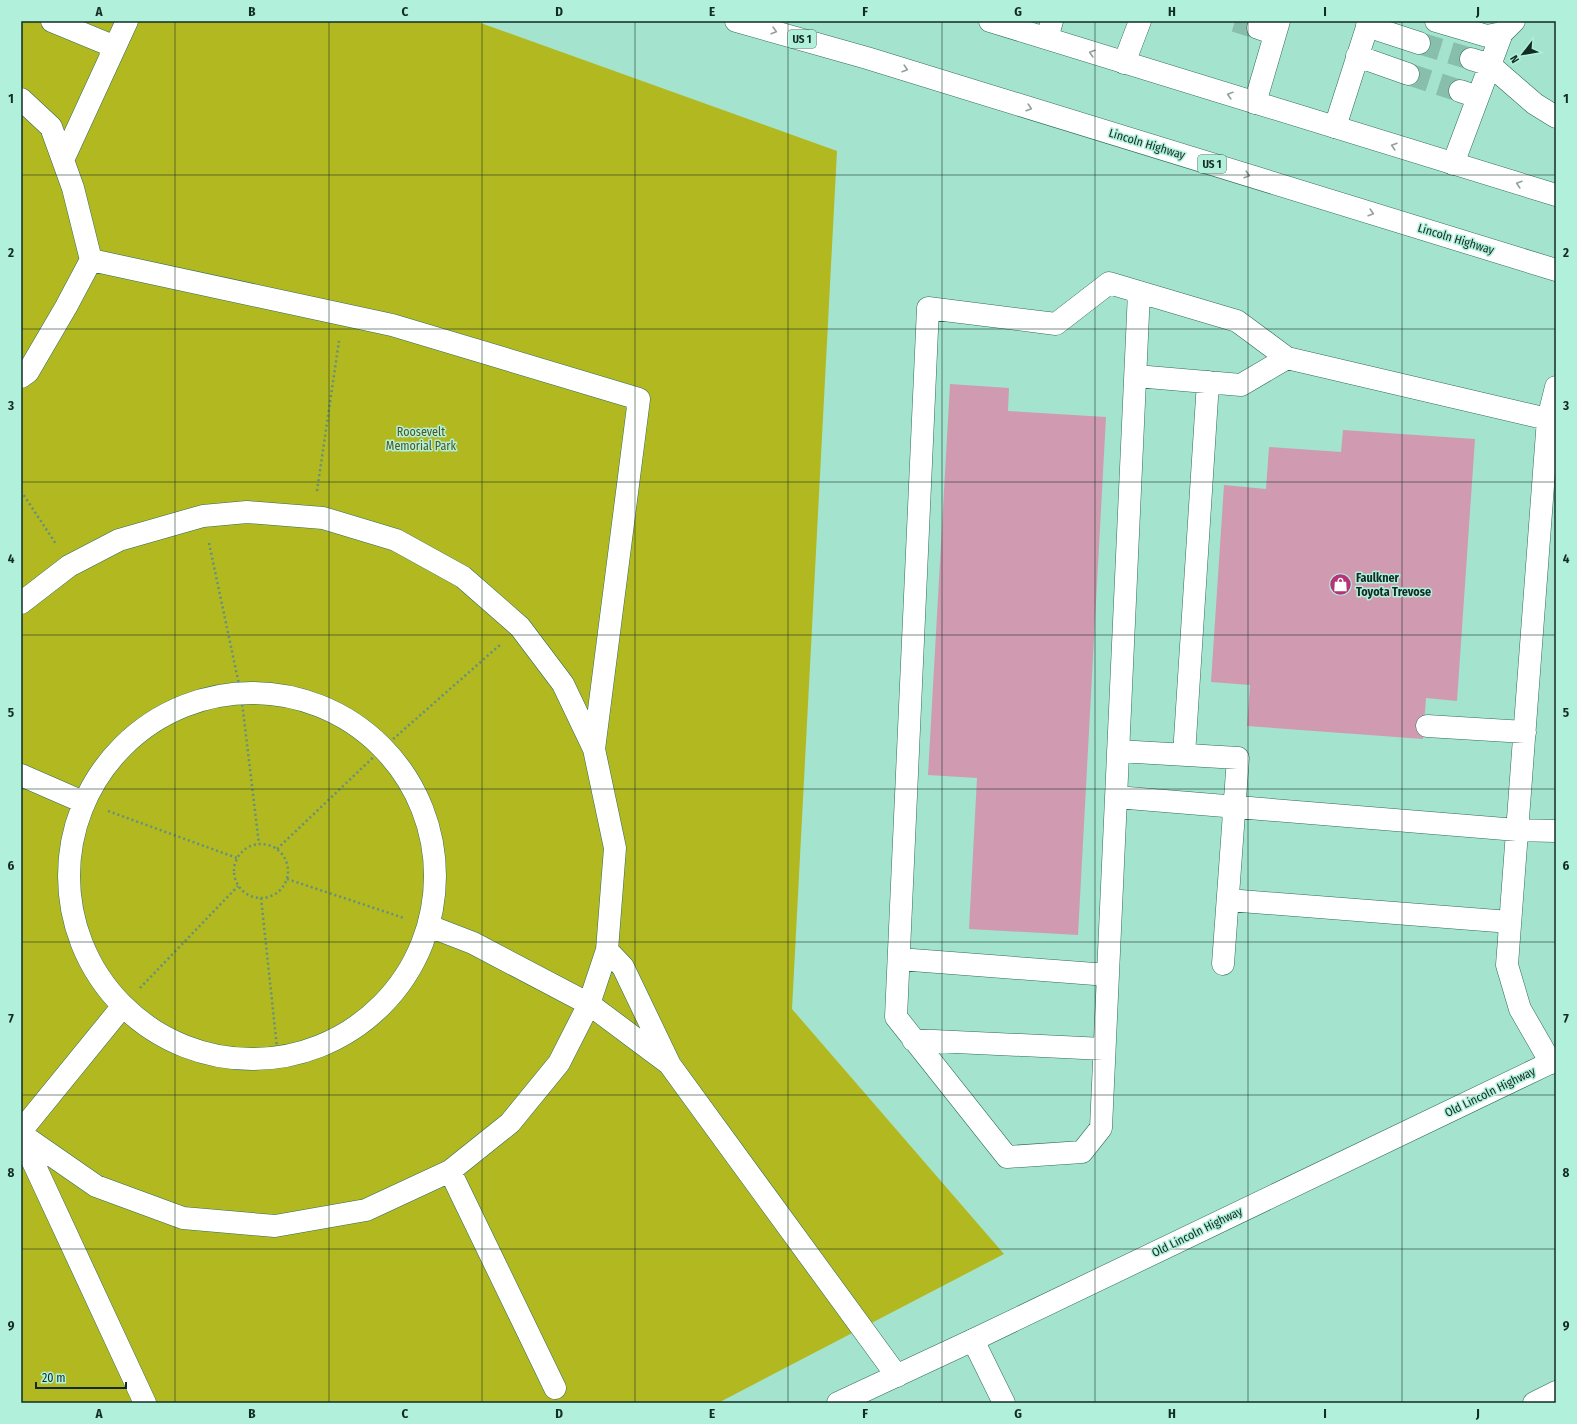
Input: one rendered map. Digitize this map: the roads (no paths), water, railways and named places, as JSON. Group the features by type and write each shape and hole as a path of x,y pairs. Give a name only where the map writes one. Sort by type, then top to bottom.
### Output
{"main road":[{"path":"52,21 115,47"},
{"path":"63,160 127,21"},
{"name":"Lincoln Highway","path":"736,21 867,58 1556,270"},
{"path":"990,21 1050,30 1124,62 1556,195"},
{"path":"1124,62 1140,21"},
{"path":"1436,21 1501,30 1480,62 1469,94 1453,164"},
{"path":"1335,127 1368,24 1419,43"},
{"path":"1255,102 1271,28"},
{"path":"1357,56 1408,74"},
{"path":"1480,62 1535,104 1556,117"},
{"path":"21,99 51,127 74,188 91,260 66,307 28,372 21,377"},
{"path":"91,260 392,325 639,399 594,749"},
{"path":"1140,292 1101,1128 1082,1152 1007,1157 912,1040 896,1017 928,308 1056,324 1109,283 1140,292 1237,321 1287,358 1552,420"},
{"path":"1136,376 1241,385 1287,358"},
{"path":"1184,755 1208,382"},
{"path":"1553,1062 1520,1009 1507,965 1524,732 1556,387"},
{"path":"21,603 69,566 119,540 203,516 247,512 323,518 396,540 463,577 520,627 563,684 594,749 615,848 606,950 589,1004 559,1063 510,1123 450,1171 366,1210 275,1226 183,1218 96,1186 21,1134"},
{"path":"263,692 307,701 348,720 383,748 410,784 428,824 436,869 429,926 424,942 399,988 362,1025 317,1050 278,1057 216,1058 169,1041 122,1007 93,969 75,929 68,887 71,844 83,802 106,764 138,732 176,708 219,695 263,692"},
{"path":"1427,726 1524,732"},
{"path":"1118,751 1238,758 1223,964"},
{"path":"21,775 83,802"},
{"path":"1116,797 1517,830 1556,831"},
{"path":"1228,900 1510,922"},
{"path":"429,926 473,943 589,1004 670,1065"},
{"path":"606,950 623,967 670,1065 897,1376"},
{"path":"898,959 1108,975"},
{"path":"21,1134 122,1007"},
{"path":"912,1040 1104,1050"},
{"name":"Old Lincoln Highway","path":"838,1403 973,1340 1553,1062"},
{"path":"21,1134 145,1403"},
{"path":"450,1171 555,1388"},
{"path":"973,1340 1004,1403"},
{"path":"1534,1403 1556,1392"}],"tunnel":[{"path":"1235,21 1258,28"},
{"path":"1419,43 1471,59"},
{"path":"1408,74 1460,91"}],"place":[{"name":"Faulkner Toyota Trevose","path":"1341,585"}],"park label":[{"name":"Roosevelt Memorial Park","path":"421,439"}]}
